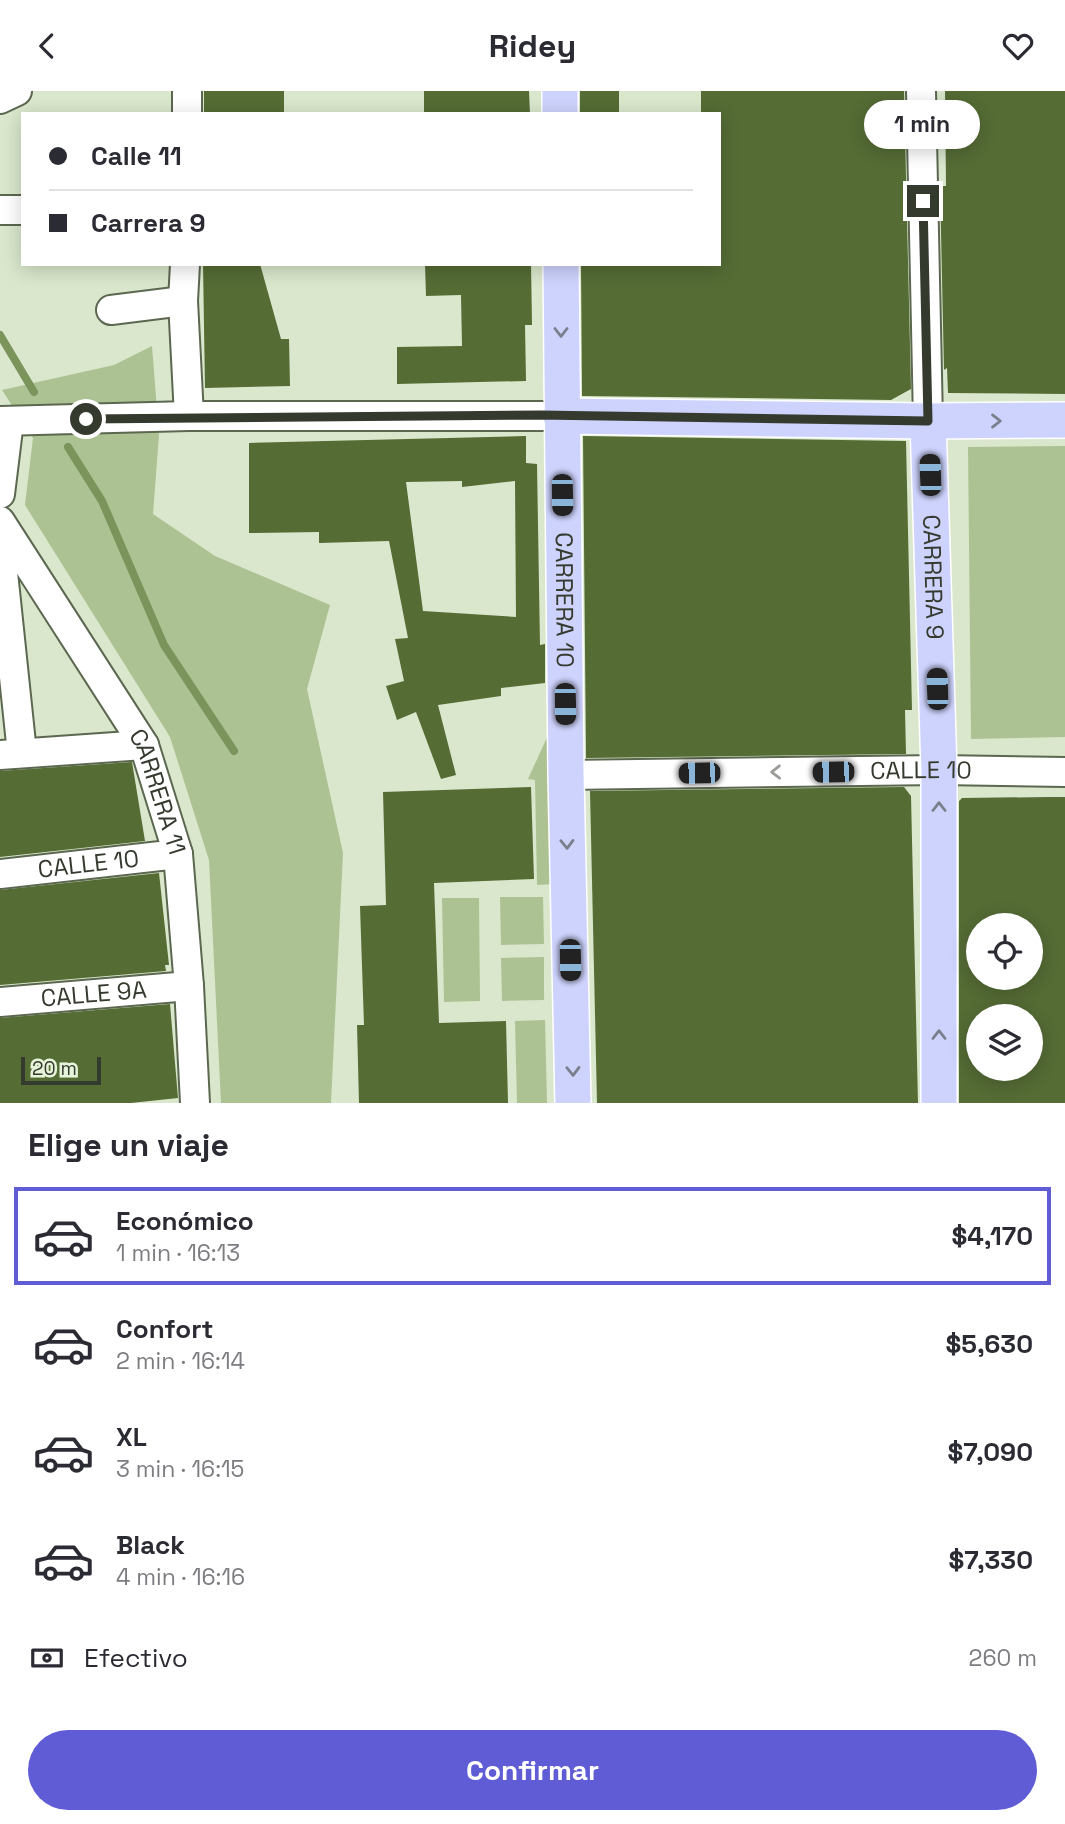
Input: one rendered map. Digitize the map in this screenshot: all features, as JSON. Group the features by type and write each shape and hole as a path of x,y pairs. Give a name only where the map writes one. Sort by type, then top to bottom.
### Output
{"main road":[{"path":"560,91 560,112"},
{"name":"CARRERA 10","path":"561,266 566,775 573,1103"},
{"path":"561,416 1065,420"},
{"name":"CARRERA 9","path":"928,421 939,770 939,1103"}],"street":[{"path":"187,91 187,112"},
{"name":"CARRERA 9","path":"921,91 928,421"},
{"path":"0,211 21,210"},
{"path":"185,266 183,301 189,416"},
{"path":"111,310 183,301"},
{"path":"0,494 5,421 189,416 561,416"},
{"name":"CARRERA 11","path":"0,521 144,745 178,854 195,1103"},
{"path":"0,544 11,754 144,745"},
{"name":"CALLE 10","path":"566,775 939,770 1065,772"},
{"name":"CALLE 10","path":"0,874 178,854"},
{"name":"CALLE 9A","path":"0,1002 189,986"}],"green space":[{"path":"152,346 159,435 153,514 215,556 330,605 307,689 343,853 331,1103 221,1103 209,860 170,737 25,505 33,438 2,390 114,365"},
{"path":"1065,446 1065,737 971,739 968,447"},
{"path":"549,733 554,884 537,885 535,780 528,779"},
{"path":"500,897 543,897 544,944 501,945"},
{"path":"442,898 479,898 480,1001 444,1002"},
{"path":"544,957 544,1000 502,1001 501,958"},
{"path":"545,1020 547,1103 517,1103 515,1021"}],"building":[{"path":"204,91 284,91 284,112 204,112"},
{"path":"424,91 529,91 530,112 424,112"},
{"path":"580,91 619,91 619,112 580,112"},
{"path":"701,91 904,91 911,389 891,400 582,396 581,266 721,266 721,112 701,112"},
{"path":"945,91 1065,91 1065,394 948,393 947,368 944,370 940,186 946,186"},
{"path":"203,266 261,266 281,339 289,339 290,386 205,388"},
{"path":"425,266 531,266 532,325 525,325 526,381 397,384 397,347 462,346 461,295 426,296"},
{"path":"526,436 526,463 537,464 540,645 545,644 545,683 501,688 501,696 438,705 456,775 441,779 416,712 397,720 386,686 404,681 395,639 408,638 389,541 319,543 319,532 249,533 249,443","holes":["462,481 462,487 515,481 516,617 423,611 406,482"]},
{"path":"583,436 906,441 912,710 905,710 906,754 586,758"},
{"path":"132,762 145,841 0,857 0,771"},
{"path":"531,787 534,879 434,883 439,1023 506,1021 508,1103 359,1103 357,1025 364,1025 360,906 386,905 383,792"},
{"path":"904,787 911,796 918,1103 597,1103 590,791"},
{"path":"1065,797 1065,1103 959,1103 959,801 962,798"},
{"path":"159,873 169,965 165,965 166,971 0,985 0,890"},
{"path":"170,1004 178,1098 131,1103 0,1103 0,1018"}],"waterway":[{"path":"0,335 34,392"},
{"path":"68,447 102,501 164,645 234,751"}],"route":[{"path":"86,419 540,415 928,421 923,201"}]}
